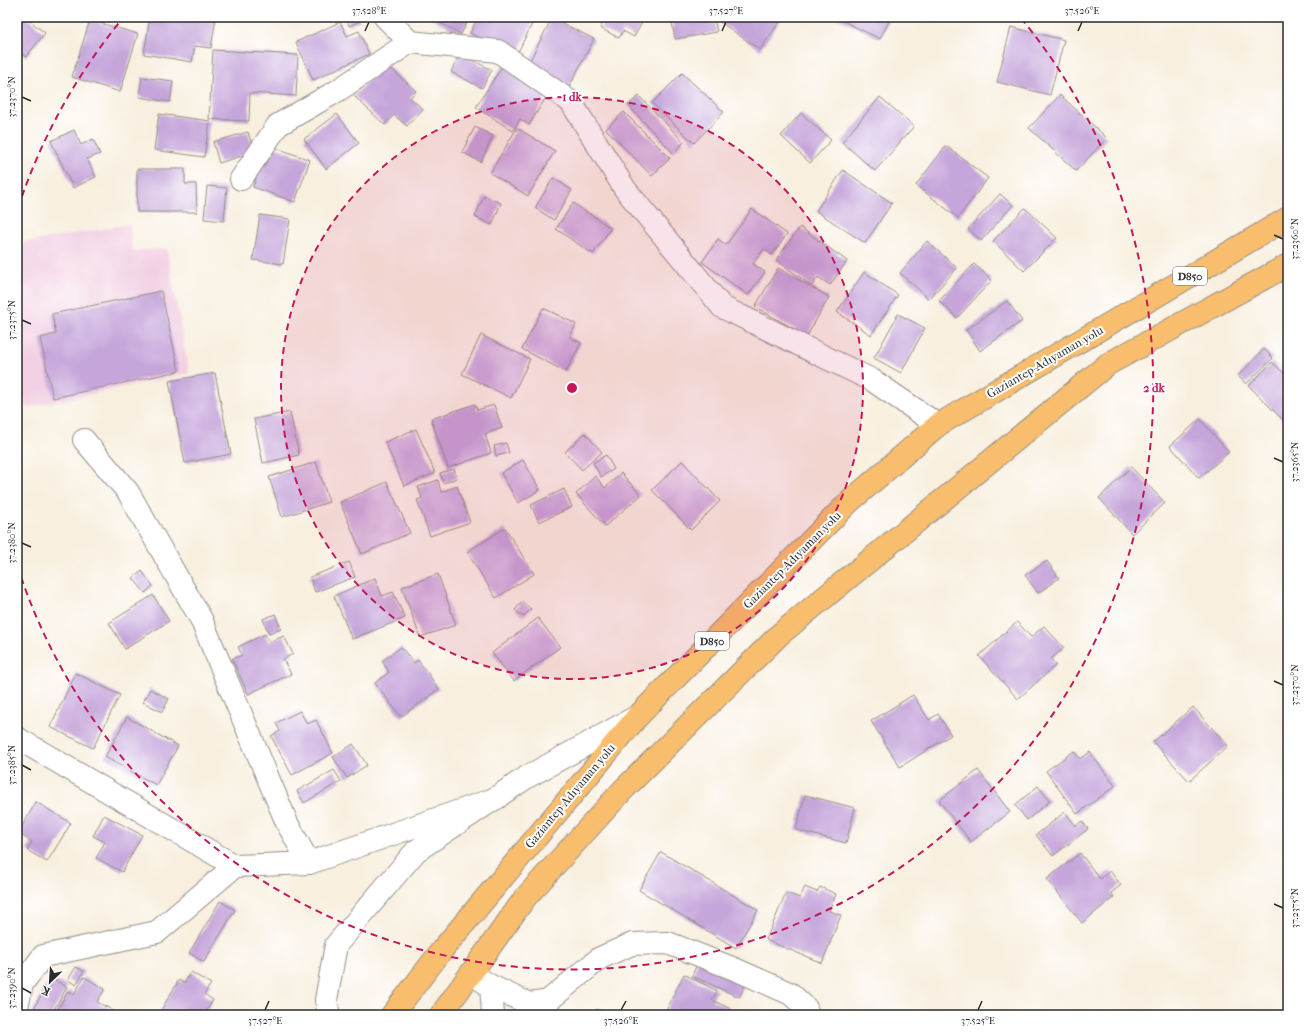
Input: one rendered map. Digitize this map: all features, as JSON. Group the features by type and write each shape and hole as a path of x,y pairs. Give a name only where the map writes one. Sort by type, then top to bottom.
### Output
{"highway":[{"name":"Gaziantep-Adıyaman yolu","path":"392,1015 442,950 638,716 847,504 938,425 1288,218"},
{"path":"441,1015 525,898 622,791 780,635 1108,364 1288,265"}],"street":[{"path":"385,17 410,42 498,51 571,102 625,189 722,307 872,380 938,425"},
{"path":"241,179 278,125 337,91 410,42"},
{"path":"84,440 128,492 201,620 286,823 309,863"},
{"path":"329,1015 326,1000 336,945 416,851 527,777 638,716"},
{"path":"17,738 235,866 309,863 497,798"},
{"path":"17,1008 22,984 43,956 157,932 235,866"},
{"path":"471,974 491,986 529,1004 548,1000 600,958 632,944 668,943 737,970 791,994 806,1008 808,1015"},
{"path":"491,986 493,1015"}],"shaded area":[{"path":"130,224 132,251 167,249 189,373 26,408 17,375 17,244"}],"building":[{"path":"22,17 25,17 45,33 26,57 17,50 17,24"},
{"path":"150,17 216,18 211,48 195,46 192,62 144,54"},
{"path":"346,17 358,17 360,21 349,26"},
{"path":"429,17 470,17 461,34"},
{"path":"478,17 527,17 534,20 516,56 470,33"},
{"path":"606,17 645,17 634,37 623,31 619,38 600,28"},
{"path":"671,17 714,17 717,32 675,39"},
{"path":"721,17 783,17 760,50 719,21"},
{"path":"835,17 891,17 880,39"},
{"path":"552,18 594,39 568,89 526,68"},
{"path":"90,20 138,34 120,92 72,77"},
{"path":"340,22 347,36 359,31 369,54 313,80 296,42"},
{"path":"1011,27 1064,40 1050,95 997,82"},
{"path":"213,50 298,55 296,96 250,93 249,121 209,119"},
{"path":"460,54 492,70 482,88 451,72"},
{"path":"505,62 550,91 529,125 520,119 513,131 476,107"},
{"path":"385,63 416,91 410,98 423,109 407,126 394,115 385,125 354,96"},
{"path":"682,73 724,112 694,143 652,103"},
{"path":"142,77 173,81 170,102 139,97"},
{"path":"1060,95 1107,138 1076,171 1029,128"},
{"path":"639,96 684,142 673,153 628,105"},
{"path":"880,97 914,126 875,171 842,142"},
{"path":"624,112 670,158 652,176 606,129"},
{"path":"801,113 831,140 810,163 781,136"},
{"path":"159,114 210,121 204,157 154,150"},
{"path":"337,114 359,143 326,169 304,139"},
{"path":"475,127 493,136 481,162 462,152"},
{"path":"517,128 555,151 528,196 490,173"},
{"path":"74,130 81,145 93,139 100,154 87,159 96,177 73,188 51,141"},
{"path":"248,132 254,152 219,163 213,142"},
{"path":"268,145 310,160 295,202 253,187"},
{"path":"946,146 988,178 958,218 916,185"},
{"path":"137,169 185,169 185,184 196,184 197,212 137,212"},
{"path":"843,170 892,203 865,243 816,211"},
{"path":"553,178 572,190 554,220 535,208"},
{"path":"207,186 227,188 224,221 204,219"},
{"path":"1000,194 1013,205 981,241 968,229"},
{"path":"484,196 501,203 492,225 475,217"},
{"path":"573,203 611,228 593,254 556,229"},
{"path":"1025,208 1057,238 1024,271 993,241"},
{"path":"752,209 787,234 772,255 764,249 753,264 765,272 748,295 702,262 718,239 726,245"},
{"path":"260,215 290,219 283,264 253,260"},
{"path":"800,227 847,261 830,285 818,277 812,286 776,260"},
{"path":"927,241 957,268 929,299 900,273"},
{"path":"974,264 992,280 957,318 939,301"},
{"path":"778,268 829,297 807,336 755,307"},
{"path":"864,272 898,295 871,335 837,312"},
{"path":"161,291 179,371 53,398 40,338 56,334 52,314"},
{"path":"1007,301 1022,321 980,351 966,330"},
{"path":"543,308 576,324 570,337 581,343 566,372 522,349"},
{"path":"898,314 925,328 901,373 874,358"},
{"path":"481,335 530,359 511,398 462,374"},
{"path":"1264,349 1273,358 1246,384 1238,376"},
{"path":"1272,362 1288,377 1288,417 1284,421 1249,386"},
{"path":"215,373 231,454 185,463 169,381"},
{"path":"475,404 477,410 494,405 502,428 485,434 491,453 448,468 431,419"},
{"path":"290,412 299,455 263,463 254,419"},
{"path":"1200,419 1229,452 1199,478 1170,446"},
{"path":"416,429 435,473 404,486 385,442"},
{"path":"585,433 602,452 582,470 565,452"},
{"path":"506,443 509,453 496,456 494,446"},
{"path":"606,455 614,469 601,477 593,463"},
{"path":"523,460 540,490 518,503 501,473"},
{"path":"682,461 720,501 691,530 652,490"},
{"path":"316,462 329,502 282,517 269,477"},
{"path":"1131,467 1165,503 1132,534 1099,498"},
{"path":"454,469 457,478 443,483 440,473"},
{"path":"621,473 641,495 605,526 576,494 595,476 605,488"},
{"path":"438,480 441,492 457,486 470,522 430,536 417,500 422,498 418,487"},
{"path":"387,482 410,533 362,554 340,502"},
{"path":"564,489 572,507 539,522 531,505"},
{"path":"505,528 534,574 496,598 467,552"},
{"path":"1047,561 1059,578 1038,593 1025,575"},
{"path":"349,562 355,577 315,592 310,577"},
{"path":"142,571 153,586 145,593 133,578"},
{"path":"438,574 456,625 420,637 402,587"},
{"path":"375,578 382,596 393,592 405,618 352,639 334,596"},
{"path":"153,595 169,621 125,649 109,623"},
{"path":"522,602 531,609 523,617 515,610"},
{"path":"275,614 281,629 269,634 263,619"},
{"path":"538,618 560,647 514,681 492,653"},
{"path":"1017,622 1031,637 1044,626 1064,648 1051,659 1056,665 1018,699 979,656"},
{"path":"265,634 269,642 284,636 293,654 283,659 291,674 248,694 232,659 242,655 238,647"},
{"path":"401,647 414,663 418,660 439,689 401,717 375,683 389,672 382,661"},
{"path":"76,673 120,695 93,748 50,727"},
{"path":"150,689 169,699 162,712 143,702"},
{"path":"913,695 929,720 938,714 951,735 900,767 871,721"},
{"path":"1193,707 1228,746 1189,781 1153,742"},
{"path":"300,711 307,724 316,720 333,753 292,775 271,736 280,731 276,723"},
{"path":"127,717 178,746 156,785 105,757"},
{"path":"353,744 367,765 347,778 333,757"},
{"path":"1074,751 1080,759 1090,752 1115,786 1077,814 1046,771"},
{"path":"334,770 341,781 304,803 297,791"},
{"path":"978,770 1010,812 971,842 939,801"},
{"path":"1038,786 1050,801 1027,820 1015,805"},
{"path":"805,795 855,808 846,843 796,830"},
{"path":"36,802 71,823 47,862 27,850 32,842 18,833"},
{"path":"1065,812 1076,826 1082,821 1088,829 1053,856 1036,835"},
{"path":"104,815 142,835 122,872 96,858 105,842 93,836"},
{"path":"661,852 758,910 736,948 639,890"},
{"path":"1080,853 1100,879 1110,871 1121,885 1111,893 1114,897 1082,923 1047,879"},
{"path":"805,887 817,892 820,887 836,894 829,911 841,915 822,963 766,940 786,893 800,898"},
{"path":"220,901 235,910 204,962 189,953"},
{"path":"699,959 747,981 739,997 692,976"},
{"path":"76,967 84,971 76,985 68,980"},
{"path":"191,972 211,984 204,994 213,1000 204,1015 158,1015 179,980 184,983"},
{"path":"684,974 717,991 712,1000 731,1009 728,1015 664,1015"},
{"path":"84,977 105,989 97,1002 114,1011 112,1015 54,1015 68,991 74,994"},
{"path":"51,978 67,987 51,1015 30,1015"},
{"path":"597,1009 610,1015 594,1015"}]}
